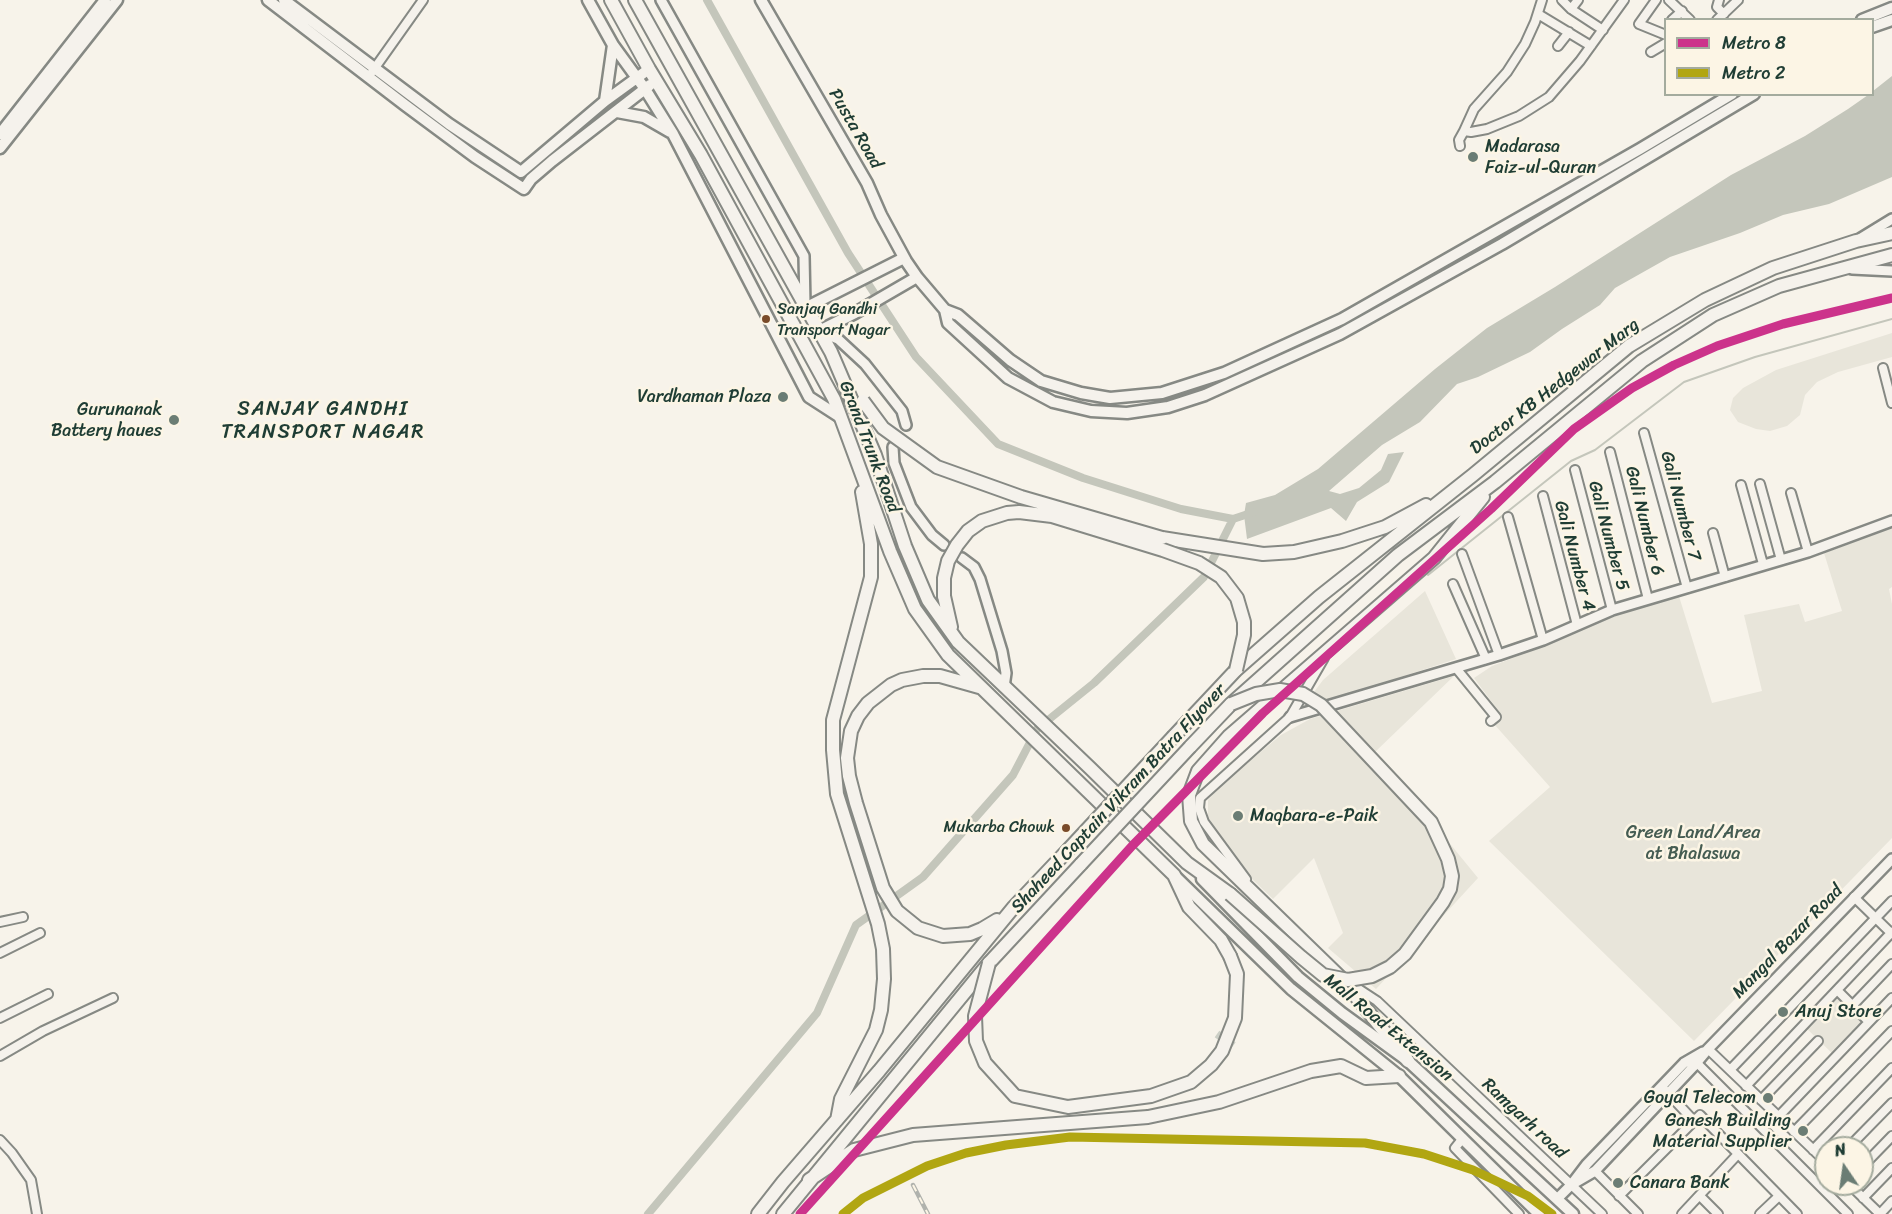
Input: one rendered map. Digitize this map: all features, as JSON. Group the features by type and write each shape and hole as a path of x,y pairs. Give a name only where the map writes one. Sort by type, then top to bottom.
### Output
{"highway":[{"name":"Grand Trunk Road","path":"611,0 649,69 707,165 834,399 890,551 915,609 948,655 1174,875 1190,907 1221,940 1230,956 1237,974 1238,994 1235,1018 1222,1051 1211,1065 1191,1082 1150,1096 1068,1107 1015,1096 985,1063 976,1041 975,1016 989,963"},
{"name":"Grand Trunk Road","path":"635,0 838,367 875,455 904,546 928,600 958,642 1187,863 1230,894 1323,975 1348,980 1372,976 1390,967 1405,954 1450,889 1452,876 1448,859 1431,822 1320,705 1303,694 1280,690 1256,694 1231,704"},
{"name":"Doctor KB Hedgewar Marg","path":"1473,475 1639,340 1705,300 1773,268 1856,241 1892,233"},
{"name":"Doctor KB Hedgewar Marg","path":"1495,482 1642,361 1713,315 1779,286 1892,255"},
{"path":"838,367 883,428 937,467 1021,497 1161,538 1263,555 1294,552 1385,527 1473,475"},
{"path":"837,1120 841,1100 876,1030 881,1010 884,979 883,949 878,924 837,794 832,750 833,720 871,577 871,544 856,460"},
{"name":"Shaheed Captain Vikram Batra Flyover","path":"758,1214 1012,908 1236,670 1319,597 1473,475"},
{"path":"1408,1061 1342,979 1198,837 1189,813 1191,787 1203,764 1229,736 1434,558 1495,482"},
{"name":"Shaheed Captain Vikram Batra Flyover","path":"783,1214 989,963 1231,704 1398,555 1495,482"},
{"path":"952,633 944,596 944,578 948,561 968,531 982,520 1007,513 1052,516 1163,550 1199,563 1221,577 1236,598 1244,622 1242,648 1236,670"},
{"path":"983,688 940,676 923,676 902,680 891,685 868,703 858,716 851,731 847,758 849,776 889,900 897,911 918,928 943,936 970,934 994,923 1012,908"},
{"path":"809,1180 854,1150 914,1136 1148,1117 1219,1102 1311,1071 1341,1066 1366,1078 1399,1076"}],"main road":[{"path":"0,134 105,0"},
{"path":"0,148 117,0"},
{"path":"268,0 531,180"},
{"path":"284,0 475,157 524,189 531,180 585,135 656,81"},
{"path":"588,0 613,45 645,89 673,134 809,397 840,417"},
{"name":"Pusta Road","path":"761,0 867,183 904,258 945,310"},
{"path":"1867,18 1892,8"},
{"path":"1874,26 1892,20"},
{"path":"605,101 613,45"},
{"path":"513,182 521,172 605,101 649,69"},
{"path":"945,310 958,315 1010,360 1041,381 1081,393 1110,398 1162,393 1224,373 1342,319 1429,271 1729,96"},
{"path":"945,310 948,323 1008,378 1053,402 1091,411 1127,413 1168,407 1205,395 1340,334 1502,244 1751,96"},
{"path":"617,111 644,117 673,134"},
{"path":"806,308 904,258"},
{"path":"819,331 917,277"},
{"name":"Mall Road Extension","path":"1187,863 1298,977 1342,1013 1408,1061 1574,1214"},
{"name":"Mall Road Extension","path":"1174,875 1292,989 1399,1076 1539,1214"}],"street":[{"path":"371,72 423,0"},
{"path":"661,0 804,256 806,308"},
{"path":"1460,146 1459,140 1478,104 1508,72 1525,44 1542,0"},
{"path":"1562,0 1571,9 1603,30"},
{"path":"1571,9 1578,0"},
{"path":"1464,131 1471,132 1492,127 1519,116 1539,104 1562,83 1624,0"},
{"path":"1656,0 1639,24 1664,35"},
{"path":"1669,0 1688,18"},
{"path":"1719,0 1717,7 1724,14"},
{"path":"1719,18 1738,0"},
{"path":"1674,18 1682,11"},
{"path":"1538,14 1591,46"},
{"path":"1558,46 1569,32"},
{"path":"1651,52 1664,44"},
{"path":"1856,241 1892,219"},
{"path":"1841,268 1892,270"},
{"path":"819,331 838,339 865,364 902,411 906,425"},
{"path":"1883,368 1892,403"},
{"name":"Gali Number 7","path":"1644,433 1687,588"},
{"path":"893,447 894,463 911,507 932,535 944,545"},
{"name":"Gali Number 6","path":"1610,452 1626,506 1648,599"},
{"name":"Gali Number 5","path":"1575,470 1612,610"},
{"path":"1760,484 1781,560"},
{"path":"1742,485 1763,564"},
{"path":"1791,493 1808,552"},
{"name":"Gali Number 4","path":"1543,496 1577,625"},
{"path":"1508,517 1543,640"},
{"path":"1290,717 1499,655 1543,640 1612,610 1808,552 1892,521"},
{"path":"1713,533 1725,577"},
{"path":"1462,554 1499,655"},
{"path":"962,558 976,569 980,579 1002,651 1006,673 1004,687"},
{"path":"1453,584 1486,659"},
{"path":"1261,900 1204,822 1199,808 1200,798 1290,717 1329,648"},
{"path":"1456,668 1496,717 1491,721"},
{"name":"Mangal Bazar Road","path":"1708,1049 1892,859"},
{"path":"1746,1086 1892,933 1854,897"},
{"path":"1730,1070 1892,901"},
{"path":"0,922 23,917"},
{"path":"0,953 40,933"},
{"path":"1852,1005 1892,964"},
{"name":"Ramgarh road","path":"1342,979 1377,1001 1602,1214"},
{"path":"1837,990 1869,1022"},
{"path":"0,1018 48,994"},
{"path":"0,1056 43,1031 113,998"},
{"path":"1778,1117 1892,998"},
{"path":"1794,1132 1892,1031"},
{"path":"1761,1100 1818,1041"},
{"path":"1558,1198 1587,1164 1697,1063 1708,1049"},
{"path":"1708,1049 1813,1150 1892,1068"},
{"path":"1571,1185 1595,1171 1665,1090 1684,1063 1708,1049"},
{"path":"1697,1063 1848,1214"},
{"path":"1665,1090 1694,1121"},
{"path":"1860,1136 1892,1103"},
{"path":"1619,1196 1700,1115 1797,1214"},
{"path":"1874,1155 1892,1136"},
{"path":"1463,1138 1455,1148 1519,1214"},
{"path":"1,1144 31,1180 37,1214"},
{"path":"1682,1214 1738,1154"},
{"path":"1892,1168 1863,1198 1880,1214 1892,1201"},
{"path":"1595,1171 1638,1214"},
{"path":"1700,1196 1718,1214"},
{"path":"1760,1214 1779,1196"}],"green space":[{"path":"1892,333 1892,357 1838,372 1817,382 1805,395 1800,415 1787,426 1770,431 1756,429 1738,422 1730,410 1733,398 1743,388 1776,370"},
{"name":"Green Land/Area at Bhalaswa","path":"1892,528 1892,587 1889,589 1892,604 1892,838 1694,1041 1489,841 1550,787 1494,724 1500,713 1474,678 1492,666 1647,602 1678,593 1712,703 1762,691 1744,615 1799,604 1805,622 1842,611 1824,553"},
{"path":"1425,591 1456,659 1328,701 1314,692 1323,680"},
{"path":"1454,676 1375,752 1478,878 1376,989 1328,948 1343,933 1314,858 1273,899 1252,879 1213,825 1208,816 1208,800 1221,785 1281,735 1310,719"},
{"path":"1837,995 1866,1022 1834,1055 1805,1027"}],"shaded area":[{"path":"1892,76 1892,177 1829,204 1783,215 1740,233 1670,257 1615,288 1600,305 1530,352 1478,377 1457,384 1420,422 1382,445 1329,491 1340,494 1359,488 1381,470 1388,454 1404,452 1389,482 1357,502 1346,521 1331,508 1247,539 1244,515 1246,503 1275,495 1318,469 1435,369 1487,328 1731,175 1805,136 1867,96 1874,96 1874,90"}],"waterway":[{"path":"707,0 848,253 916,357 998,444 1083,478 1181,509 1233,519"},
{"path":"1428,575 1571,461 1595,450 1684,382 1755,357 1892,319"},
{"path":"648,1214 817,1013 856,925 923,877 1013,775 1037,729 1094,683 1204,577 1233,519 1254,512"}],"tunnel":[{"path":"1217,1034 1234,1046"}],"railway":[{"path":"913,1185 928,1214"}],"metro line":[{"name":"8","path":"800,1214 1132,846 1263,713 1491,509 1574,429 1632,388 1674,365 1717,346 1783,324 1892,298"},
{"name":"2","path":"843,1214 863,1198 927,1166 966,1153 1006,1145 1070,1137 1365,1143 1424,1154 1473,1170 1528,1196 1552,1214"}],"place":[{"name":"Madarasa Faiz-ul-Quran","path":"1473,157"},
{"name":"Sanjay Gandhi Transport Nagar","path":"766,319"},
{"name":"Vardhaman Plaza","path":"783,397"},
{"name":"Gurunanak Battery haues","path":"174,420"},
{"name":"Maqbara-e-Paik","path":"1238,816"},
{"name":"Mukarba Chowk","path":"1066,828"},
{"name":"Anuj Store","path":"1783,1012"},
{"name":"Goyal Telecom","path":"1768,1098"},
{"name":"Ganesh Building Material Supplier","path":"1803,1131"},
{"name":"Canara Bank","path":"1618,1183"}],"district":[{"name":"SANJAY GANDHI TRANSPORT NAGAR","path":"323,422"}]}
